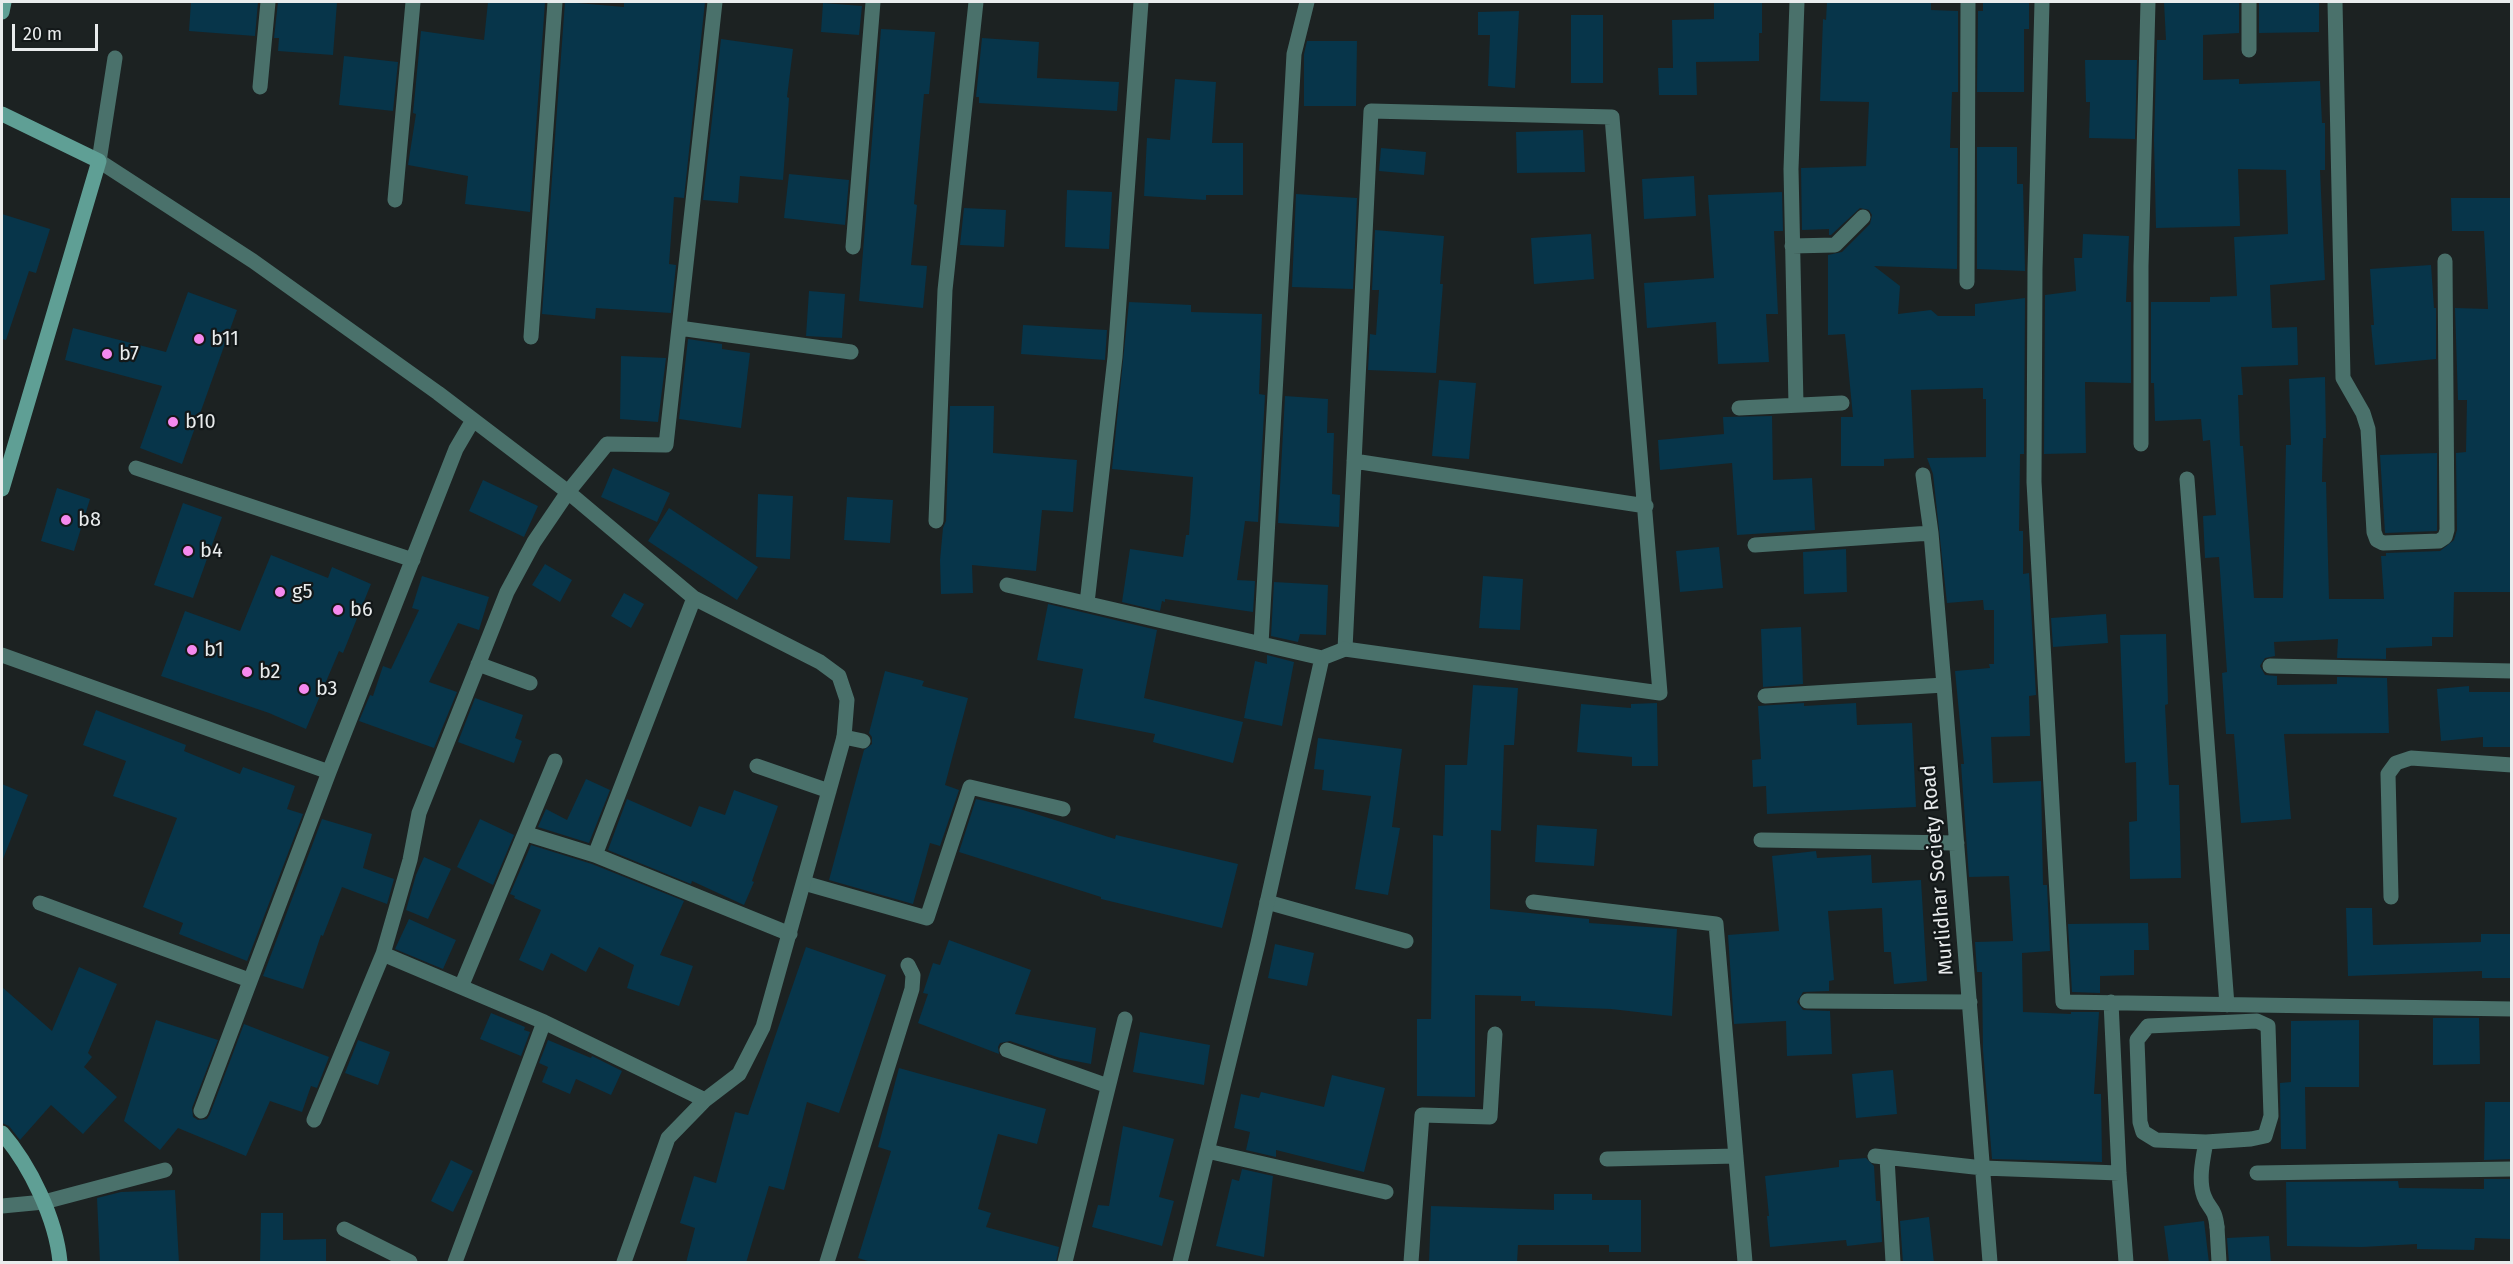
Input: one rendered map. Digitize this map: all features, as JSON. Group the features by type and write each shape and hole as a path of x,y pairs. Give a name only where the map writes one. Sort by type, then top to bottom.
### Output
{"street":[{"path":"2,12 4,2"},
{"path":"260,87 268,2"},
{"path":"395,200 412,2"},
{"path":"531,337 555,2"},
{"path":"314,1120 383,954 410,860 419,813 507,592 534,542 568,492 607,444 666,446 715,2"},
{"path":"854,247 873,2"},
{"path":"936,522 945,290 976,2"},
{"path":"1087,603 1115,357 1141,2"},
{"path":"1261,644 1294,54 1307,2"},
{"path":"1796,405 1791,169 1797,2"},
{"path":"1967,282 1968,2"},
{"path":"2042,2 2035,269 2034,482 2063,1002 2511,1009"},
{"path":"2140,444 2141,266 2148,2"},
{"path":"2249,2 2249,50"},
{"path":"2335,2 2343,378 2363,413 2368,429 2374,532 2377,540 2383,543 2439,541 2445,537 2447,530 2445,261"},
{"path":"2,489 39,356 99,160 115,58"},
{"path":"1007,585 1322,658 1345,649 1660,693 1612,117 1371,111 1345,649"},
{"path":"2,114 99,160 253,261 438,393 568,492 694,598 820,662 839,676 848,700 844,737 763,1028 739,1074 705,1100 668,1138 624,1263"},
{"path":"1792,246 1835,245 1863,217"},
{"path":"679,328 851,352"},
{"path":"1739,408 1842,403"},
{"path":"201,1111 329,772 456,449 473,420"},
{"path":"1354,461 1646,506"},
{"path":"136,468 413,560"},
{"name":"Murlidhar Society Road","path":"1923,475 1931,533 1944,685 1990,1263"},
{"path":"2187,479 2227,1005"},
{"path":"1755,545 1931,533"},
{"path":"595,855 694,598"},
{"path":"2,656 329,772"},
{"path":"1180,1263 1267,902 1322,658"},
{"path":"478,664 530,683"},
{"path":"2270,666 2511,671"},
{"path":"1765,696 1944,685"},
{"path":"844,737 863,741"},
{"path":"2391,897 2388,774 2396,763 2411,758 2511,765"},
{"path":"461,987 555,761"},
{"path":"757,765 829,791"},
{"path":"804,883 927,918 970,788 1063,809"},
{"path":"526,834 595,855 790,934"},
{"path":"1761,840 1957,843"},
{"path":"1267,902 1406,941"},
{"path":"1533,902 1716,924 1745,1263"},
{"path":"40,903 249,980"},
{"path":"383,954 544,1022 705,1100"},
{"path":"827,1263 912,989 913,975 908,965"},
{"path":"1807,1000 1970,1002"},
{"path":"2111,1002 2119,1173 2126,1263"},
{"path":"1065,1263 1125,1019"},
{"path":"2257,1020 2268,1026 2271,1116 2265,1136 2206,1142 2156,1140 2143,1132 2140,1122 2137,1040 2148,1026 2257,1020"},
{"path":"455,1263 544,1022"},
{"path":"1411,1263 1422,1115 1490,1117 1495,1034"},
{"path":"1007,1050 1108,1086"},
{"path":"2114,1077 2138,1074"},
{"path":"2,1133 34,1179 44,1202 60,1263"},
{"path":"2206,1142 2202,1167 2204,1196 2215,1213 2219,1263"},
{"path":"1207,1151 1386,1192"},
{"path":"1607,1159 1736,1156"},
{"path":"1893,1263 1881,1157 1983,1167 2119,1173"},
{"path":"2257,1173 2511,1169"},
{"path":"2,1206 44,1202 165,1170"},
{"path":"344,1229 410,1263"}],"building":[{"path":"191,2 258,2 255,36 189,31"},
{"path":"278,2 337,2 333,55 278,51 279,38 274,38"},
{"path":"488,2 545,2 530,212 465,204 468,176 408,165 416,114 413,113 421,31 484,40"},
{"path":"565,2 624,7 624,2 705,2 684,198 674,197 669,264 676,265 671,313 596,308 595,319 542,314"},
{"path":"1714,2 1762,2 1759,61 1696,62 1697,95 1659,95 1658,68 1673,68 1672,20 1714,19"},
{"path":"1827,2 1931,2 1931,10 1958,11 1958,92 1952,92 1950,148 1958,148 1957,269 1874,266 1900,286 1898,314 1931,310 1938,316 1975,316 1975,304 2025,298 2024,454 2020,454 2019,531 2023,531 2023,574 2029,573 2036,695 2029,696 2030,736 1991,737 1993,783 2041,781 2043,885 2047,885 2050,951 2022,953 2023,1012 2071,1014 2071,1012 2099,1012 2094,1094 2101,1094 2102,1162 1992,1159 1983,1050 1982,972 1977,972 1975,942 2013,941 2009,876 1969,877 1961,764 1964,764 1955,671 1990,668 1989,664 1994,664 1994,610 1984,610 1983,600 1947,603 1933,474 1927,458 1986,457 1986,399 1983,399 1983,388 1911,390 1914,458 1884,459 1884,466 1841,466 1841,417 1853,417 1845,334 1828,335 1828,255 1842,252 1870,224 1872,215 1869,210 1860,208 1831,235 1829,235 1829,229 1802,230 1801,168 1866,166 1869,102 1820,101 1823,19 1826,20"},
{"path":"1983,2 2029,2 2029,29 2024,29 2024,92 1977,92 1978,11 1983,11"},
{"path":"2164,2 2239,2 2239,33 2203,35 2203,80 2239,79 2239,84 2320,81 2322,123 2325,123 2325,170 2320,170 2325,280 2270,285 2272,328 2297,327 2298,365 2241,367 2243,395 2238,395 2240,446 2243,446 2254,598 2283,598 2286,445 2291,445 2289,379 2325,377 2326,438 2323,438 2322,482 2326,482 2329,599 2384,599 2381,556 2386,556 2386,553 2440,551 2454,540 2457,530 2456,453 2466,452 2467,400 2458,400 2455,308 2488,309 2484,231 2452,231 2451,198 2511,198 2511,592 2454,592 2453,637 2432,637 2432,646 2386,648 2386,659 2337,658 2338,639 2274,642 2275,656 2265,658 2260,666 2265,675 2277,676 2277,685 2337,684 2337,677 2387,678 2389,733 2284,734 2291,819 2241,823 2234,734 2226,734 2222,673 2227,672 2219,557 2205,558 2203,516 2216,515 2210,440 2203,441 2201,419 2155,421 2154,383 2151,383 2151,302 2210,302 2210,297 2237,296 2234,237 2288,234 2286,170 2238,169 2240,226 2156,228 2154,140 2157,40 2166,40"},
{"path":"2259,2 2319,2 2319,32 2259,33"},
{"path":"823,3 862,6 859,35 821,32"},
{"path":"1519,11 1515,88 1488,86 1490,35 1478,35 1478,12"},
{"path":"1571,15 1603,15 1603,83 1571,83"},
{"path":"881,29 935,32 929,94 924,94 911,265 927,266 923,308 859,301"},
{"path":"982,38 1039,42 1037,78 1119,82 1117,111 979,103 979,97 976,97"},
{"path":"721,39 793,49 787,97 789,98 783,180 740,176 738,203 703,200"},
{"path":"1307,41 1357,41 1356,106 1304,106 1304,54"},
{"path":"344,56 398,62 393,111 339,105"},
{"path":"2085,60 2137,60 2135,139 2089,138 2090,102 2086,102"},
{"path":"1175,79 1216,82 1212,143 1243,143 1243,195 1206,195 1206,200 1144,196 1147,138 1170,140"},
{"path":"1583,130 1585,172 1517,173 1516,132"},
{"path":"1977,147 2017,147 2017,184 2023,184 2025,271 1977,269"},
{"path":"1381,148 1426,152 1424,175 1379,171"},
{"path":"789,174 849,180 845,225 784,218"},
{"path":"1694,176 1696,216 1644,219 1642,179"},
{"path":"1067,190 1112,192 1109,249 1065,247"},
{"path":"1782,192 1783,231 1774,231 1778,314 1766,314 1769,362 1718,364 1716,322 1647,328 1644,283 1714,278 1708,195"},
{"path":"1296,194 1357,198 1353,289 1292,287"},
{"path":"964,208 1006,210 1004,247 960,245"},
{"path":"2,214 50,229 36,273 29,271 6,340 2,339"},
{"path":"1375,230 1444,236 1436,373 1368,370 1370,334 1376,335 1379,290 1372,290"},
{"path":"1591,234 1594,279 1534,284 1531,238"},
{"path":"2083,234 2129,236 2126,302 2131,302 2131,383 2085,382 2086,453 2044,454 2045,295 2076,291 2074,258 2082,258"},
{"path":"2431,265 2434,308 2436,308 2436,359 2375,365 2371,325 2374,325 2370,269"},
{"path":"809,291 845,294 842,338 806,336"},
{"path":"188,292 237,310 182,464 140,448 162,386 65,360 73,328 166,352"},
{"path":"1129,302 1191,305 1191,312 1262,314 1259,394 1265,395 1258,522 1245,521 1237,580 1255,581 1253,612 1165,599 1165,602 1162,601 1160,611 1122,602 1130,549 1183,557 1186,535 1189,535 1193,477 1112,469"},
{"path":"1023,325 1107,330 1105,360 1021,354"},
{"path":"688,339 722,344 722,349 750,353 741,428 679,419"},
{"path":"621,356 666,358 658,422 620,419"},
{"path":"1439,380 1476,383 1469,459 1432,456"},
{"path":"1285,396 1328,399 1327,433 1334,433 1332,494 1340,495 1339,527 1278,523"},
{"path":"950,406 994,406 993,453 1077,460 1073,512 1042,510 1036,571 972,565 973,593 941,594 940,560 943,528 946,521"},
{"path":"1772,416 1773,480 1812,478 1815,530 1737,535 1732,463 1660,470 1658,440 1724,434 1723,417"},
{"path":"2437,453 2437,531 2385,533 2380,455"},
{"path":"613,468 670,493 657,522 601,497"},
{"path":"483,480 538,506 524,537 469,511"},
{"name":"b8","path":"57,488 90,499 74,551 41,541"},
{"path":"758,494 793,496 790,559 756,557"},
{"path":"847,497 893,500 890,543 844,540"},
{"name":"b4","path":"183,503 222,517 193,598 154,585"},
{"path":"669,508 758,567 737,600 648,541"},
{"path":"1719,547 1723,588 1680,592 1676,551"},
{"path":"1846,549 1847,592 1804,594 1803,552"},
{"path":"271,555 328,578 332,567 371,584 343,653 339,651 306,729 269,713 161,676 185,611 240,631"},
{"path":"545,564 572,580 560,602 532,585"},
{"path":"422,576 489,597 479,630 458,623 429,682 457,692 434,748 359,721 370,695 373,696 383,666 391,669 419,610 412,608"},
{"path":"1483,576 1523,579 1520,630 1479,628"},
{"path":"1274,582 1328,585 1326,635 1300,634 1298,642 1271,636"},
{"path":"624,593 644,604 631,628 611,616"},
{"path":"1048,604 1157,630 1144,698 1243,722 1233,763 1153,742 1155,734 1074,718 1083,669 1037,660"},
{"path":"2106,614 2108,643 2053,647 2051,618"},
{"path":"1801,627 1803,684 1763,687 1761,629"},
{"path":"2166,634 2168,704 2165,705 2169,785 2179,785 2181,878 2130,879 2129,822 2137,821 2136,762 2125,763 2120,635"},
{"path":"1267,655 1294,662 1282,726 1244,718 1255,661 1267,664"},
{"path":"885,671 924,681 922,686 968,698 945,785 959,790 940,846 930,843 913,904 829,880 864,750 872,744 872,737 869,733"},
{"path":"1473,685 1518,688 1514,745 1504,745 1501,831 1491,830 1490,909 1589,919 1589,923 1677,929 1672,1016 1611,1009 1535,1006 1535,1001 1521,1001 1521,996 1475,995 1475,1097 1417,1096 1417,1019 1431,1019 1433,835 1443,836 1445,765 1467,765"},
{"path":"2469,686 2469,692 2511,692 2511,747 2483,747 2483,737 2441,741 2437,689"},
{"path":"475,698 523,715 515,738 522,741 514,763 458,742"},
{"path":"1657,703 1658,766 1632,766 1632,757 1577,752 1581,704 1631,708 1631,704"},
{"path":"1804,703 1804,706 1856,703 1857,725 1912,723 1916,807 1767,814 1766,786 1753,787 1752,760 1761,759 1758,706"},
{"path":"96,710 186,745 184,751 240,774 243,767 295,786 287,809 303,814 247,961 179,934 183,923 143,907 177,818 113,796 126,761 83,745"},
{"path":"1318,738 1402,749 1392,827 1400,828 1388,895 1355,889 1371,796 1322,790 1324,770 1314,769"},
{"path":"586,779 610,790 589,843 538,827 546,809 567,820"},
{"path":"2,784 28,795 3,859 2,858"},
{"path":"734,790 778,806 752,881 754,882 744,905 692,881 691,884 608,850 627,799 691,827 699,806 725,815"},
{"path":"976,799 1020,809 1115,839 1116,835 1238,864 1222,928 1101,899 1101,897 959,852"},
{"path":"322,819 372,834 363,868 394,879 387,904 342,887 323,936 321,935 303,989 263,976"},
{"path":"480,819 514,835 493,885 457,867"},
{"path":"1537,825 1597,829 1594,866 1535,862"},
{"path":"531,845 592,864 684,901 660,955 693,966 679,1006 627,988 634,965 599,947 586,972 551,953 543,971 519,960 541,910 510,894"},
{"path":"1816,851 1817,858 1871,855 1872,883 1921,880 1927,981 1894,984 1891,952 1884,952 1882,908 1828,911 1834,980 1829,981 1829,991 1803,992 1797,1002 1803,1010 1830,1011 1832,1054 1787,1056 1786,1021 1734,1024 1728,935 1779,931 1772,856"},
{"path":"424,857 451,869 428,919 406,910"},
{"path":"2346,908 2372,908 2373,945 2481,942 2481,934 2511,934 2511,978 2482,978 2482,971 2348,976"},
{"path":"409,919 456,940 443,969 395,949"},
{"path":"2148,923 2149,950 2134,950 2134,975 2100,976 2100,993 2072,992 2068,924"},
{"path":"949,940 1031,970 1015,1014 1096,1028 1091,1064 1060,1058 1010,1041 1000,1043 999,1054 918,1023 928,994 923,993 933,963 940,965"},
{"path":"1275,944 1314,953 1307,986 1268,978"},
{"path":"806,947 886,975 839,1113 807,1102 784,1190 769,1186 746,1263 686,1263 695,1228 680,1223 694,1176 716,1183 735,1112 748,1115"},
{"path":"79,967 117,984 88,1053 92,1057 84,1067 117,1097 83,1134 51,1105 20,1140 9,1126 2,1123 2,987 52,1031"},
{"path":"491,1013 525,1027 524,1030 530,1032 521,1056 480,1039"},
{"path":"2433,1018 2479,1018 2480,1064 2433,1065"},
{"path":"156,1020 218,1040 192,1108 193,1117 198,1120 207,1119 210,1114 244,1024 329,1057 317,1088 311,1086 302,1112 270,1101 246,1156 178,1128 160,1150 124,1121"},
{"path":"2359,1020 2359,1087 2305,1087 2306,1149 2281,1149 2280,1083 2291,1082 2291,1021"},
{"path":"1140,1032 1210,1045 1204,1085 1133,1072"},
{"path":"358,1040 390,1052 378,1085 345,1073"},
{"path":"548,1040 591,1058 592,1056 622,1071 611,1095 576,1079 570,1094 542,1082 548,1067 539,1063"},
{"path":"899,1068 1046,1109 1037,1144 998,1134 978,1209 991,1213 986,1227 1059,1247 1056,1263 874,1263 858,1258 891,1151 878,1147"},
{"path":"1893,1070 1897,1114 1856,1118 1852,1074"},
{"path":"1332,1075 1385,1088 1364,1172 1276,1150 1276,1157 1246,1150 1250,1132 1234,1128 1241,1094 1259,1098 1261,1092 1324,1107"},
{"path":"2485,1102 2511,1102 2511,1159 2484,1160"},
{"path":"1123,1126 1174,1139 1159,1197 1174,1201 1162,1246 1092,1227 1098,1205 1109,1206"},
{"path":"1866,1158 1874,1166 1876,1201 1880,1201 1882,1242 1847,1246 1846,1240 1770,1247 1765,1176 1839,1167 1839,1160"},
{"path":"451,1160 473,1171 453,1212 431,1201"},
{"path":"1242,1169 1273,1176 1264,1257 1216,1246 1232,1179 1239,1181"},
{"path":"2484,1179 2511,1179 2511,1239 2475,1238 2474,1250 2417,1249 2417,1244 2362,1247 2287,1246 2286,1182 2398,1181 2399,1188 2484,1189"},
{"path":"175,1190 179,1263 100,1263 97,1198 121,1192"},
{"path":"1554,1194 1592,1194 1592,1200 1641,1200 1641,1252 1609,1252 1609,1245 1518,1245 1517,1263 1429,1263 1431,1206 1554,1210"},
{"path":"261,1213 283,1213 283,1240 326,1239 326,1263 260,1263"},
{"path":"1929,1217 1934,1263 1903,1263 1900,1221"},
{"path":"2204,1221 2209,1263 2169,1263 2164,1226"},
{"path":"2269,1236 2271,1263 2229,1263 2227,1238"}],"place":[{"name":"b11","path":"199,339"},
{"name":"b7","path":"107,354"},
{"name":"b10","path":"173,422"},
{"name":"b8","path":"66,520"},
{"name":"b4","path":"188,551"},
{"name":"g5","path":"280,592"},
{"name":"b6","path":"338,610"},
{"name":"b1","path":"192,650"},
{"name":"b2","path":"247,672"},
{"name":"b3","path":"304,689"}]}
